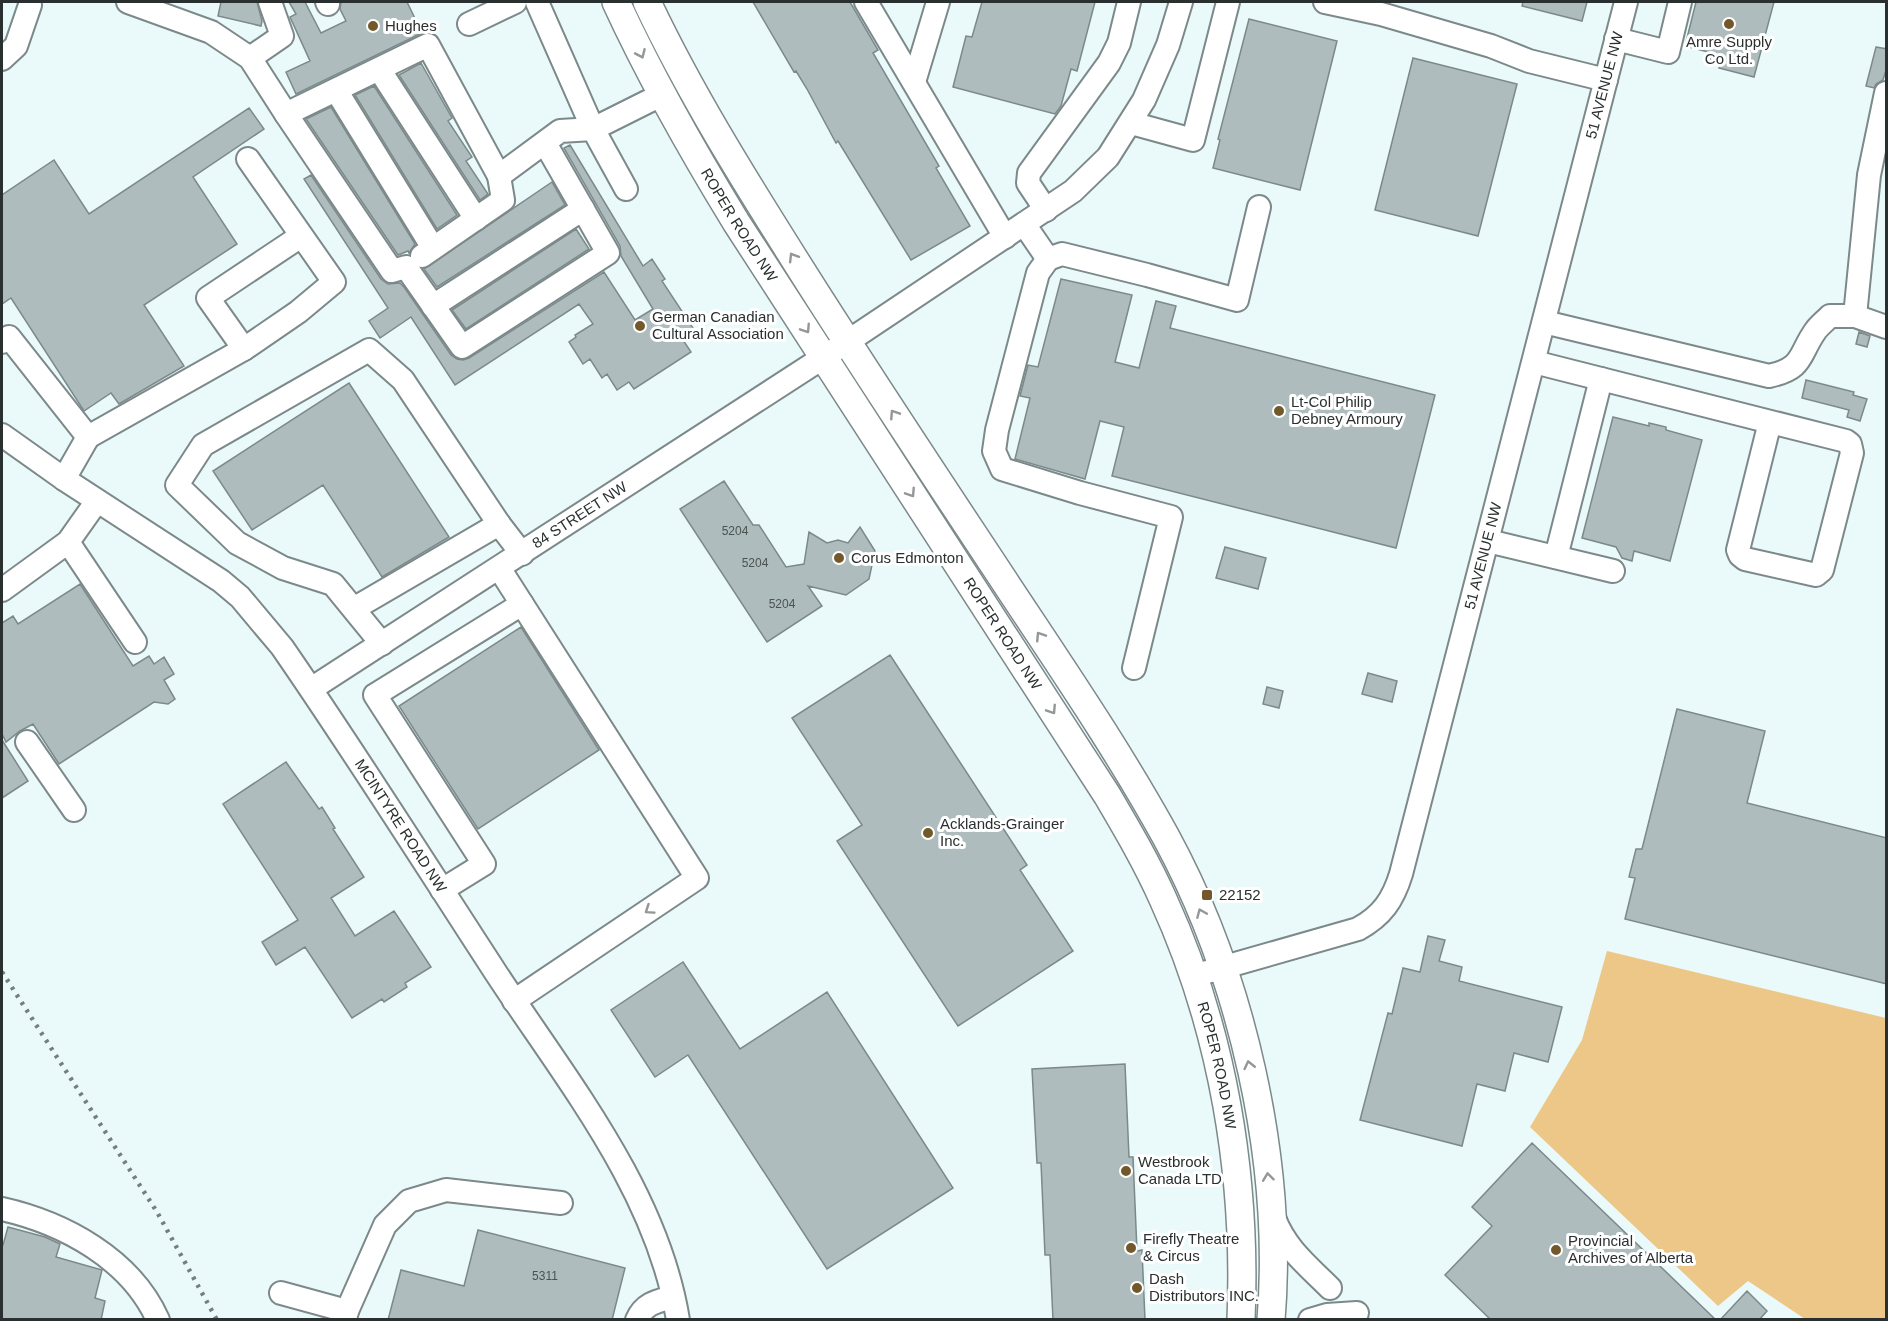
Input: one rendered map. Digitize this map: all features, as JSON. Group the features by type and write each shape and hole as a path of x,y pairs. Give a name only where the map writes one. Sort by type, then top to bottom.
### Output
{"main road":[{"name":"ROPER ROAD NW","path":"616,2 661,95 730,213 1107,795 1143,858 1163,900 1193,976 1212,1039 1230,1123 1238,1177 1242,1244 1241,1320"},
{"name":"ROPER ROAD NW","path":"647,2 707,115 762,207 847,342 1098,724 1185,874 1223,968 1250,1064 1261,1122 1272,1214 1271,1320"}],"street":[{"path":"128,2 211,32 249,58 286,114 392,271 406,267 503,200 499,176 428,45 286,114"},
{"path":"249,58 282,36 270,2"},
{"path":"469,24 514,2"},
{"path":"537,2 593,129 626,189"},
{"path":"866,2 1005,237"},
{"path":"914,82 938,2"},
{"path":"1046,210 1028,183 1029,173 1109,63 1119,43 1129,2"},
{"name":"84 STREET NW","path":"311,689 847,342 1046,210 1092,175 1108,157 1131,123 1157,75 1181,2"},
{"path":"1131,123 1193,140 1228,2"},
{"path":"1325,2 1381,14 1491,46 1529,60 1606,80"},
{"name":"51 AVENUE NW","path":"1193,976 1358,929 1380,915 1392,898 1401,874 1488,541 1626,2"},
{"path":"1616,39 1668,52 1680,2"},
{"path":"2,59 16,46 30,5"},
{"path":"379,69 476,219"},
{"path":"336,90 433,248"},
{"path":"1855,316 1869,175 1887,93"},
{"path":"499,176 560,131 593,129 661,95"},
{"path":"406,267 462,347 608,253 545,143"},
{"path":"64,479 88,437 244,349 298,312 334,282 248,159"},
{"path":"1134,668 1171,517 1002,469 994,451 997,430 1038,273 1048,259 1062,254 1237,300 1259,207"},
{"path":"433,306 583,209"},
{"path":"1024,224 1048,259"},
{"path":"244,349 208,298 301,236"},
{"path":"1545,322 1769,376 1786,372 1800,360 1815,331 1830,316 1855,316 1887,327"},
{"path":"2,342 9,336 88,437"},
{"path":"390,686 375,648 355,608 333,584 283,568 237,543 177,484 203,445 369,350 403,380 499,524 522,554"},
{"path":"1534,362 1846,441 1852,447 1852,453 1822,570 1816,575 1745,559 1738,550 1770,422"},
{"path":"1556,557 1601,379"},
{"name":"MCINTYRE ROAD NW","path":"2,435 97,501 201,567 234,592 282,647 600,1128 655,1235 678,1320"},
{"path":"2,590 68,542 97,501"},
{"path":"355,608 499,524"},
{"path":"1488,541 1613,571"},
{"path":"68,542 135,642"},
{"path":"499,568 697,878 514,1001"},
{"path":"442,890 484,864 375,694 522,604"},
{"path":"27,742 74,810"},
{"path":"281,1293 346,1315 386,1225 409,1201 446,1190 561,1203"},
{"path":"2,1209 45,1223 84,1240 123,1269 158,1320"},
{"path":"1272,1214 1288,1247 1330,1288"},
{"path":"637,1320 652,1302 673,1297"},
{"path":"1310,1320 1327,1315 1357,1313"}],"shaded area":[{"path":"1607,951 1886,1018 1886,1319 1805,1319 1748,1281 1718,1306 1530,1127 1582,1040"}],"building":[{"path":"221,2 257,2 262,21 261,26 218,16"},
{"path":"289,2 305,2 321,33 346,21 340,9 341,2 407,2 422,33 296,94 286,72 310,61 290,17 296,14"},
{"path":"753,2 850,2 878,50 873,53 939,166 936,168 970,226 911,260 838,141 836,143 807,89 796,71 794,72"},
{"path":"982,2 1095,2 1077,71 1071,69 1061,106 1055,114 953,87 966,36 972,37"},
{"path":"1523,2 1587,2 1582,21 1522,6"},
{"name":"Amre Supply Co Ltd.","path":"1696,2 1774,2 1754,77 1719,68 1720,65 1709,62 1712,53 1685,46"},
{"path":"1249,19 1337,41 1300,190 1213,168 1220,140 1218,139"},
{"path":"1876,47 1887,49 1887,67 1883,80 1874,88 1866,86"},
{"path":"1413,58 1517,84 1478,236 1375,210"},
{"path":"421,63 452,118 448,121 472,157 466,161 488,194 480,200 399,75"},
{"path":"374,86 457,215 437,229 355,95"},
{"path":"331,107 415,244 409,253 408,251 398,255 306,119"},
{"path":"249,108 264,129 193,177 237,244 144,305 184,366 119,404 111,393 84,411 11,298 2,304 2,195 54,160 89,214"},
{"path":"570,145 643,266 652,259 665,279 662,281 693,328 681,337 691,352 634,389 629,382 617,390 607,374 602,378 590,359 583,364 569,342 576,337 575,335 593,324 579,304 455,385 411,317 380,338 369,321 388,308 304,179 311,175 381,279 388,284 400,283 404,287 451,355 457,359 469,358 604,272 635,320 653,309 621,256 620,246 564,148"},
{"path":"552,182 565,205 437,287 424,269"},
{"path":"576,229 589,249 466,329 452,310"},
{"name":"Lt-Col Philip Debney Armoury","path":"1061,279 1132,295 1115,362 1139,368 1156,301 1176,306 1170,328 1435,395 1396,548 1112,476 1124,427 1100,421 1085,479 1015,459 1030,398 1020,396 1028,365 1038,367"},
{"path":"1859,332 1870,336 1867,347 1856,344"},
{"path":"1806,380 1854,392 1853,395 1867,399 1860,421 1847,417 1849,410 1802,398"},
{"path":"349,383 449,537 382,577 323,485 252,530 213,471"},
{"path":"1613,417 1649,426 1649,423 1666,427 1666,430 1702,440 1670,561 1634,551 1632,561 1622,558 1616,547 1582,538"},
{"name":"Corus Edmonton","path":"724,481 753,525 759,525 786,567 804,564 809,532 827,543 838,540 848,543 860,527 875,551 869,579 846,595 808,586 822,606 767,642 680,509"},
{"path":"1225,547 1266,558 1258,589 1216,578"},
{"path":"80,584 133,666 149,656 154,664 164,657 174,674 164,680 175,699 168,704 154,702 59,764 33,724 6,742 2,734 2,623 13,616 18,624"},
{"path":"521,627 599,750 478,829 399,706"},
{"name":"Acklands-Grainger Inc.","path":"890,655 1027,865 1020,870 1073,951 958,1026 837,841 862,825 792,718"},
{"path":"1368,673 1397,681 1392,702 1362,694"},
{"path":"1267,687 1283,691 1279,708 1263,704"},
{"path":"1677,709 1765,731 1747,803 1887,838 1887,984 1625,919 1635,878 1629,877 1636,849 1642,849"},
{"path":"2,740 28,781 2,798"},
{"path":"286,762 319,809 322,807 335,828 333,829 364,877 331,898 355,936 394,911 431,967 405,983 407,987 384,1002 382,999 352,1018 305,947 276,965 262,942 298,920 223,804"},
{"path":"1428,936 1445,940 1439,961 1462,967 1459,981 1562,1007 1548,1062 1514,1053 1505,1091 1477,1084 1462,1146 1360,1120 1388,1013 1392,1014 1403,968 1420,972"},
{"path":"683,962 740,1049 827,992 953,1188 827,1269 688,1055 655,1077 611,1010"},
{"path":"1125,1064 1129,1157 1133,1157 1137,1251 1142,1250 1145,1320 1053,1320 1050,1255 1045,1255 1041,1163 1037,1163 1032,1069"},
{"name":"Provincial Archives of Alberta","path":"1532,1143 1716,1320 1491,1320 1445,1275 1492,1226 1472,1207"},
{"path":"8,1227 45,1237 60,1244 56,1257 102,1270 95,1298 105,1301 101,1320 2,1320 2,1245"},
{"path":"478,1230 625,1268 612,1320 388,1320 401,1270 464,1286"},
{"path":"1747,1291 1767,1311 1759,1320 1720,1320"}],"railway":[{"path":"2,972 157,1212 217,1320"}],"place":[{"name":"Amre Supply Co Ltd.","path":"1729,24"},
{"name":"Hughes","path":"373,26"},
{"name":"German Canadian Cultural Association","path":"640,326"},
{"name":"Lt-Col Philip Debney Armoury","path":"1279,411"},
{"name":"Corus Edmonton","path":"839,558"},
{"name":"Acklands-Grainger Inc.","path":"928,833"},
{"name":"22152","path":"1207,895"},
{"name":"Westbrook Canada LTD","path":"1126,1171"},
{"name":"Firefly Theatre & Circus","path":"1131,1248"},
{"name":"Provincial Archives of Alberta","path":"1556,1250"},
{"name":"Dash Distributors INC.","path":"1137,1288"}]}
